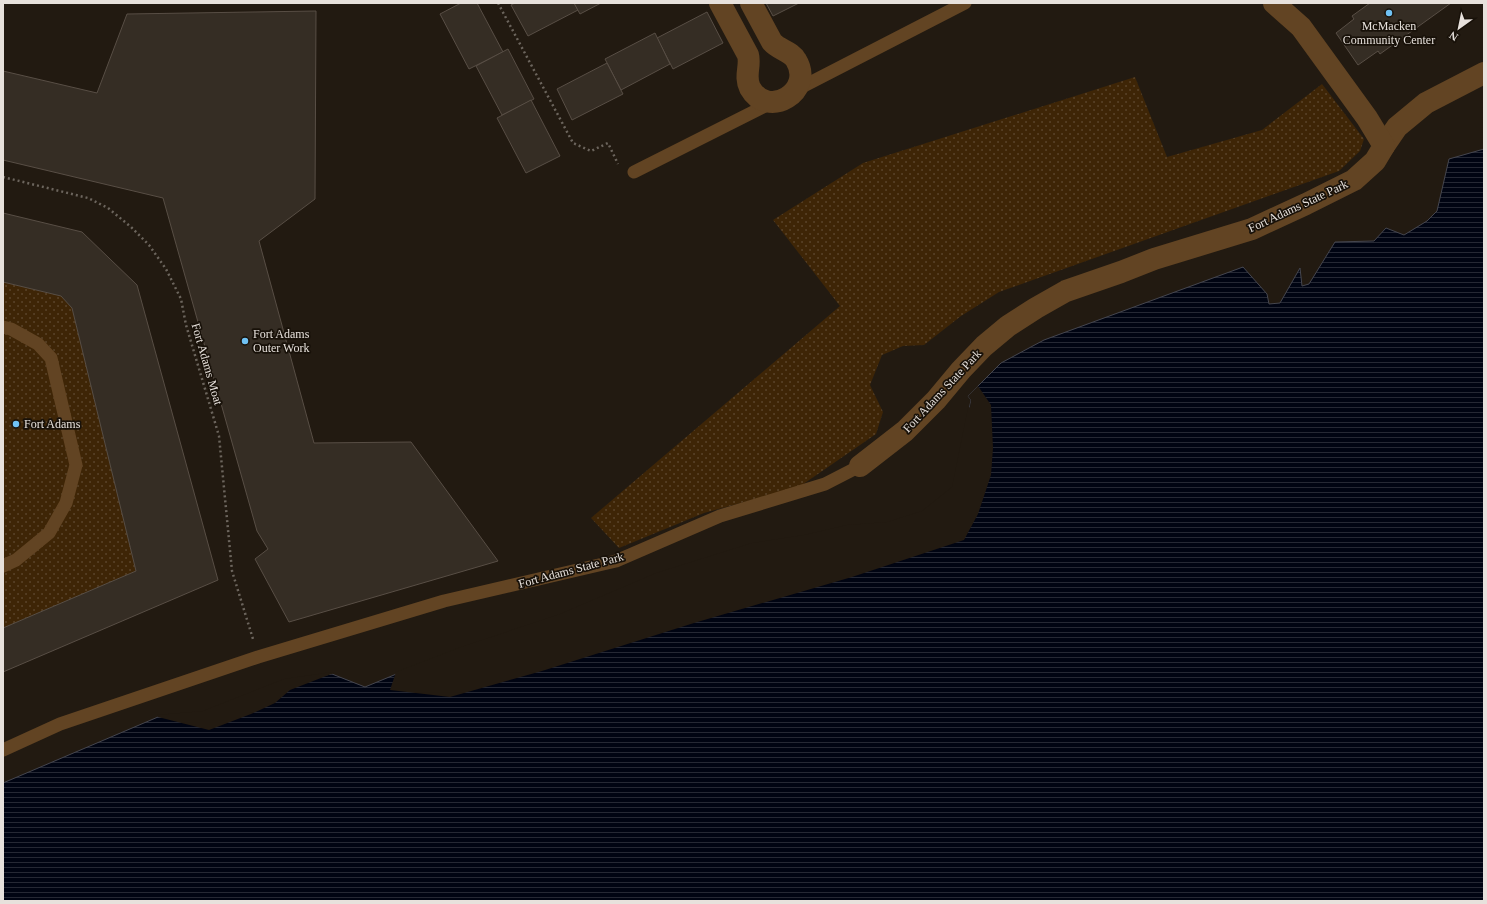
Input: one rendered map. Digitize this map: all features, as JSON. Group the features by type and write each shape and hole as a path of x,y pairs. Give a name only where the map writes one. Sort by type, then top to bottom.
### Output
{"street":[{"path":"720,3 748,55 749,60 747,78 754,94 761,99 773,102 786,99 796,90 800,77 800,68 796,60 789,53 776,47 772,42 751,3"},
{"path":"1274,3 1302,27 1367,118 1384,146"},
{"name":"Fort Adams State Park","path":"860,466 905,431 936,400 961,370 984,346 1008,326 1036,308 1066,291 1154,259 1252,229 1354,180 1375,161 1397,127 1426,103 1484,73"}],"lane":[{"path":"796,90 965,3"},
{"path":"634,172 773,102"},
{"path":"3,327 11,329 38,344 51,358 76,465 66,503 49,533 16,560 3,566"},
{"name":"Fort Adams State Park","path":"3,750 60,724 258,656 444,601 616,560 720,516 825,484 860,466"}],"path":[{"path":"498,3 573,143 591,151 608,143 626,178 634,172"},
{"name":"Fort Adams Moat","path":"3,177 88,198 108,208 131,227 149,245 166,269 181,299 186,325 219,436 232,571 258,656"}],"shaded area":[{"path":"1135,77 1167,157 1262,130 1322,84 1364,139 1360,151 1339,171 999,292 961,316 924,345 903,346 882,355 870,385 883,412 876,434 799,487 704,513 619,548 591,518 840,306 773,220 863,163"},
{"path":"1484,149 1484,901 3,901 3,783 158,717 204,713 285,681 332,674 365,687 411,668 923,512 954,488 971,400 968,396 1001,363 1044,340 1243,267 1267,294 1269,304 1280,303 1300,268 1302,286 1309,284 1335,242 1374,241 1386,228 1404,235 1427,221 1437,211 1449,159"},
{"path":"3,282 61,296 72,308 136,571 3,628"}],"pier":[{"path":"978,386 991,405 993,448 991,475 978,514 964,540 852,577 694,623 542,671 450,697 390,690 396,672 461,647 560,614 656,573 752,543 804,535 847,525 887,522 922,511 952,487 968,408 970,407 971,400 968,396"},
{"path":"332,672 334,673 290,690 275,703 209,730 158,717 157,715 203,711 284,679"}],"building":[{"path":"461,3 477,3 503,52 469,69 440,14"},
{"path":"515,3 574,3 578,10 528,36 511,5"},
{"path":"574,3 601,3 580,14"},
{"path":"766,3 799,3 773,16"},
{"path":"1370,3 1451,3 1380,54 1378,51 1358,65 1336,33 1354,19 1352,16"},
{"name":"Fort Adams Outer Work","path":"316,11 315,199 259,241 314,443 411,442 498,561 289,622 255,559 268,549 257,531 163,198 3,160 3,71 97,93 127,14"},
{"path":"707,12 723,43 673,69 657,38"},
{"path":"655,33 670,64 621,90 605,59"},
{"path":"508,49 534,99 502,115 476,66"},
{"path":"607,63 623,94 572,120 557,89"},
{"path":"531,100 560,156 526,173 497,118"},
{"path":"3,213 82,232 137,285 218,580 3,672 3,628 136,571 72,308 61,296 3,282"}],"place":[{"name":"McMacken Community Center","path":"1389,13"},
{"name":"Fort Adams Outer Work","path":"245,341"},
{"name":"Fort Adams","path":"16,424"}]}
